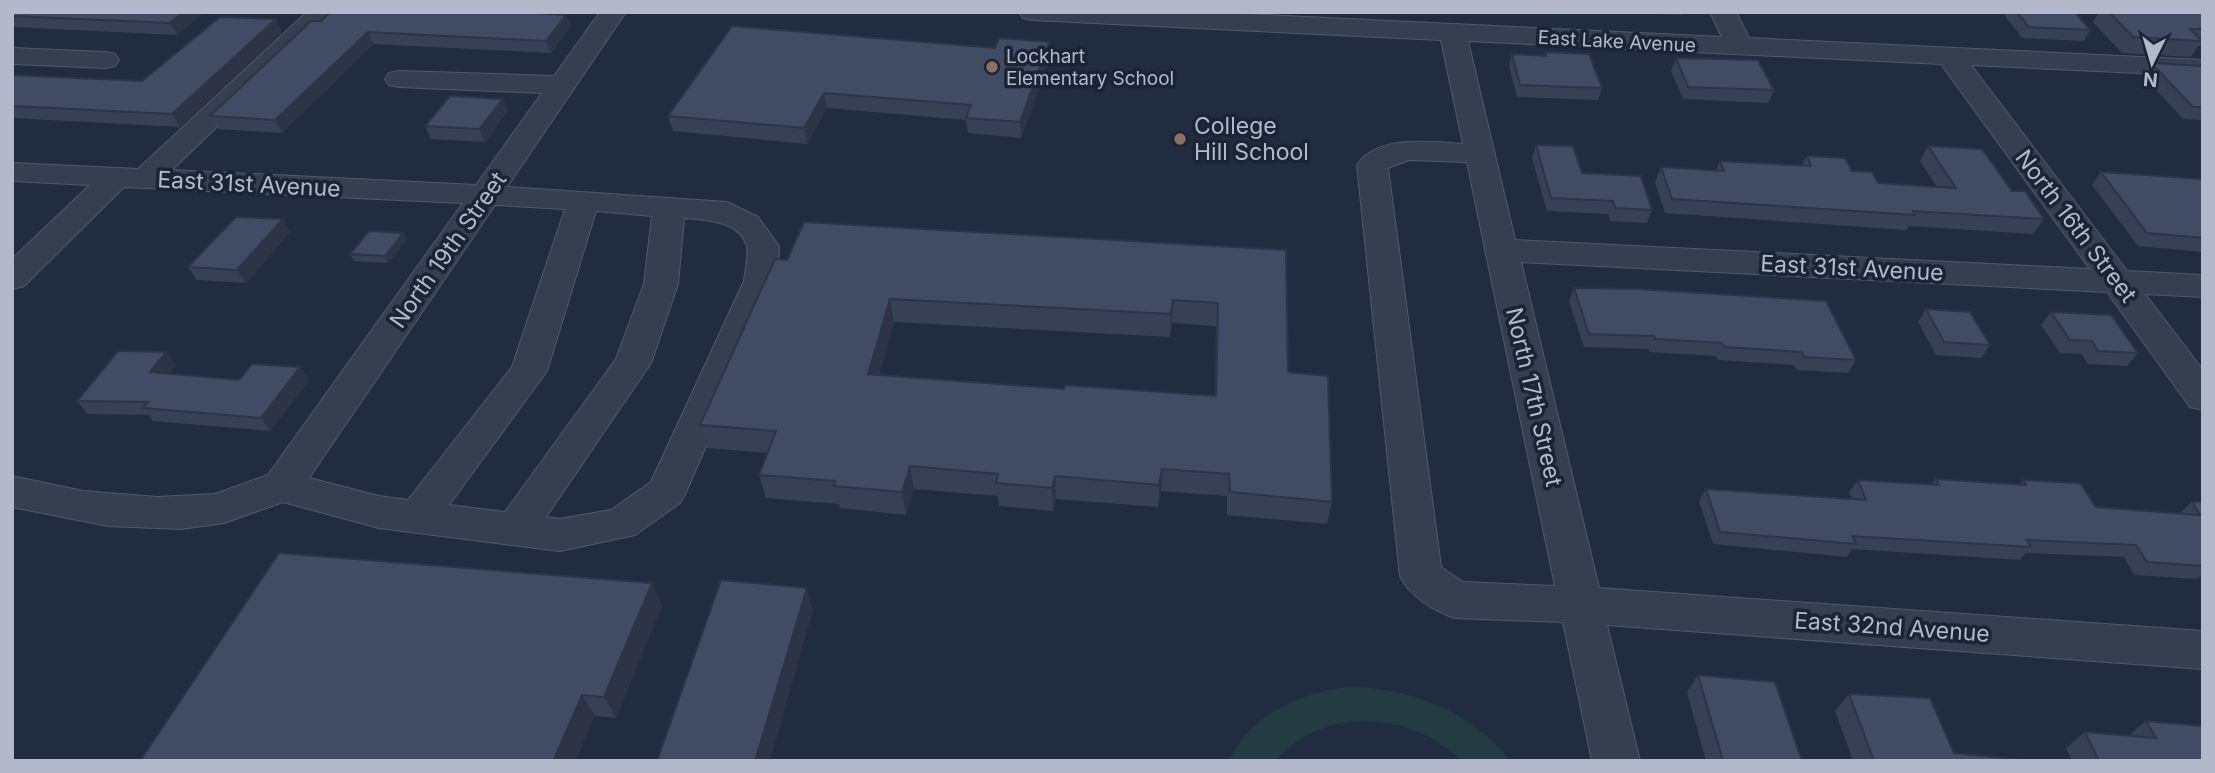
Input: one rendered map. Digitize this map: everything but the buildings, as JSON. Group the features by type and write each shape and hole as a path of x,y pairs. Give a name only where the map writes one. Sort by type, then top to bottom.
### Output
{"street":[{"path":"12,278 322,12"},
{"name":"North 19th Street","path":"282,486 613,12"},
{"name":"East Lake Avenue","path":"1032,12 2203,68"},
{"path":"1723,12 1740,47"},
{"name":"North 17th Street","path":"1453,33 1616,761"},
{"name":"North 16th Street","path":"1949,55 2203,397"},
{"path":"12,56 105,60"},
{"path":"399,79 562,85"},
{"name":"East 32nd Avenue","path":"1480,154 1398,152 1380,157 1372,165 1421,576 1455,600 1581,605 2203,650"},
{"name":"East 31st Avenue","path":"12,172 486,195"},
{"path":"12,491 39,499 137,513 207,511 282,486 379,512 560,535 621,524 666,492 761,281 763,246 747,224 727,212 575,200 529,371 418,516"},
{"path":"515,529 633,363 661,284 669,207"},
{"name":"East 31st Avenue","path":"1501,250 2203,286"}],"lane":[{"path":"486,195 575,200"}],"shaded area":[{"path":"1346,687 1393,691 1437,705 1477,728 1511,761 1480,763 1463,760 1428,736 1388,723 1367,721 1347,722 1308,735 1291,746 1276,761 1229,761 1250,731 1278,709 1311,695"}],"place":[{"name":"Lockhart Elementary School","path":"992,67"},
{"name":"College Hill School","path":"1180,139"}]}
